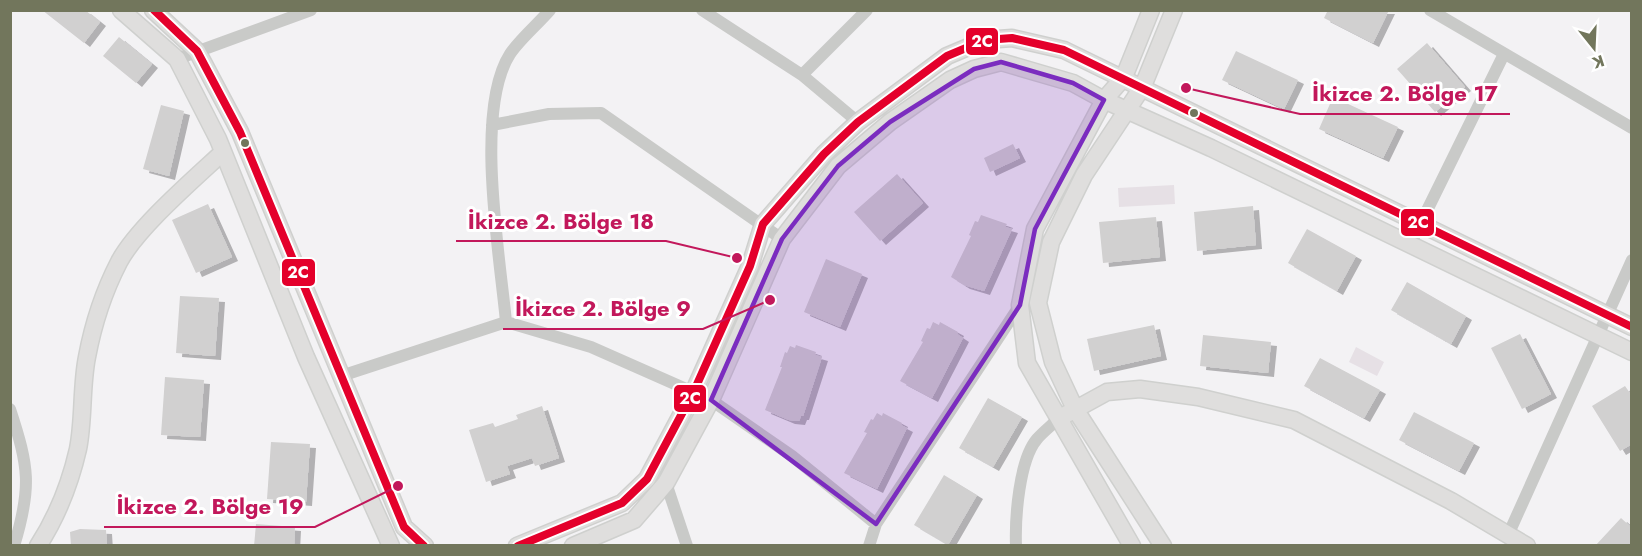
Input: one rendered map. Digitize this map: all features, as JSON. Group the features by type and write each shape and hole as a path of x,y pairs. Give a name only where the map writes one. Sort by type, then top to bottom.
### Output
{"main road":[{"path":"121,10 177,58 223,152 306,357 391,546"},
{"path":"153,10 197,51 240,132 405,527 423,545"},
{"path":"1132,546 1027,363 1020,306 1035,229 1104,100 1124,77 1151,10"},
{"path":"1163,546 1075,409 1053,363 1038,303 1051,242 1084,175 1143,86 1174,10"},
{"path":"523,545 622,503 647,479 694,391 750,266 763,224 824,154 858,122 947,56 985,40 1012,38 1064,50 1143,86 1632,327"},
{"path":"573,546 634,520 666,483 711,400 782,239 838,166 890,122 950,80 974,69 1001,62 1073,83 1104,100 1129,109 1632,351"},
{"path":"38,546 55,520 69,483 78,446 87,357 100,306 120,260 160,213 223,152"},
{"path":"1058,420 1107,392 1140,389 1198,396 1294,420 1509,533 1527,546"}],"street":[{"path":"177,58 311,10"},
{"path":"506,322 494,192 492,125 497,90 510,55 550,10"},
{"path":"702,10 802,75 858,122"},
{"path":"802,75 867,10"},
{"path":"1430,10 1503,56 1632,128"},
{"path":"1410,245 1503,56"},
{"path":"492,125 549,114 601,113 782,239"},
{"path":"1509,533 1632,260"},
{"path":"869,546 876,524 1020,306"},
{"path":"341,376 506,322 591,347 711,400 792,456 876,524"},
{"path":"10,409 28,479 25,512 14,546"},
{"path":"1016,546 1015,523 1025,466 1036,440 1058,420"},
{"path":"666,483 687,546"}],"highlighted area":[{"path":"1001,62 1073,83 1104,100 1035,229 1020,305 876,524 711,400 782,239 838,166 890,122 974,69"}],"shaded area":[{"path":"1174,185 1175,204 1119,207 1118,188"},
{"path":"1356,347 1384,362 1377,376 1349,362"}],"building":[{"path":"42,10 85,10 100,22 84,43"},
{"path":"1328,10 1389,10 1373,43 1324,18"},
{"path":"119,37 152,64 136,83 103,56"},
{"path":"1427,43 1465,87 1435,112 1397,69"},
{"path":"1236,51 1298,80 1284,109 1222,80"},
{"path":"1333,97 1398,127 1383,158 1319,129"},
{"path":"161,105 184,111 169,176 143,169"},
{"path":"1013,144 1020,158 990,172 984,158"},
{"path":"897,174 923,203 880,241 854,212"},
{"path":"208,204 232,257 196,273 172,220"},
{"path":"1253,206 1256,245 1197,251 1194,212"},
{"path":"981,215 1007,224 1005,227 1012,229 984,291 964,285 951,277 971,236 969,235 975,221 978,222"},
{"path":"1156,217 1160,257 1103,263 1099,222"},
{"path":"1307,229 1356,256 1337,291 1288,263"},
{"path":"826,259 862,274 840,327 804,312"},
{"path":"1407,282 1466,316 1451,344 1391,310"},
{"path":"180,296 219,298 215,356 176,353"},
{"path":"933,322 939,325 940,322 958,332 957,334 963,338 932,398 900,381 923,342 921,341 927,328 930,329"},
{"path":"1154,325 1161,356 1094,371 1087,339"},
{"path":"1520,334 1551,394 1522,409 1491,348"},
{"path":"1203,335 1271,342 1268,373 1200,366"},
{"path":"796,345 816,352 815,355 822,357 803,416 799,421 789,420 765,410 782,367 780,367 785,352 787,353 790,346 795,348"},
{"path":"1320,358 1380,390 1364,418 1304,386"},
{"path":"165,377 204,380 200,437 161,435"},
{"path":"1625,386 1632,396 1632,444 1620,451 1592,406"},
{"path":"988,398 1022,417 993,467 959,448"},
{"path":"542,406 559,458 535,466 532,458 507,466 510,474 486,482 469,430 493,423 495,427 518,419 516,415"},
{"path":"1414,412 1474,443 1459,471 1399,440"},
{"path":"877,413 882,416 883,413 907,428 877,489 844,473 867,433 864,432 871,419 873,420"},
{"path":"271,442 310,444 306,502 267,499"},
{"path":"944,475 977,495 948,545 914,525"},
{"path":"1621,518 1632,528 1632,546 1595,546"},
{"path":"256,524 295,527 294,546 254,546"},
{"path":"80,529 106,530 107,546 71,546 70,532"}],"transit line":[{"name":"2C","path":"154,10 197,51 240,132 404,527 424,546"},
{"name":"2C","path":"518,546 622,503 647,479 694,391 750,266 763,224 824,154 858,122 947,56 985,40 1012,38 1064,50 1632,327"}],"place":[{"name":"İkizce 2. Bölge 17","path":"1186,88"},
{"name":"İkizce 2. Bölge 18","path":"737,258"},
{"name":"İkizce 2. Bölge 9","path":"770,300"},
{"name":"İkizce 2. Bölge 19","path":"398,486"}]}
